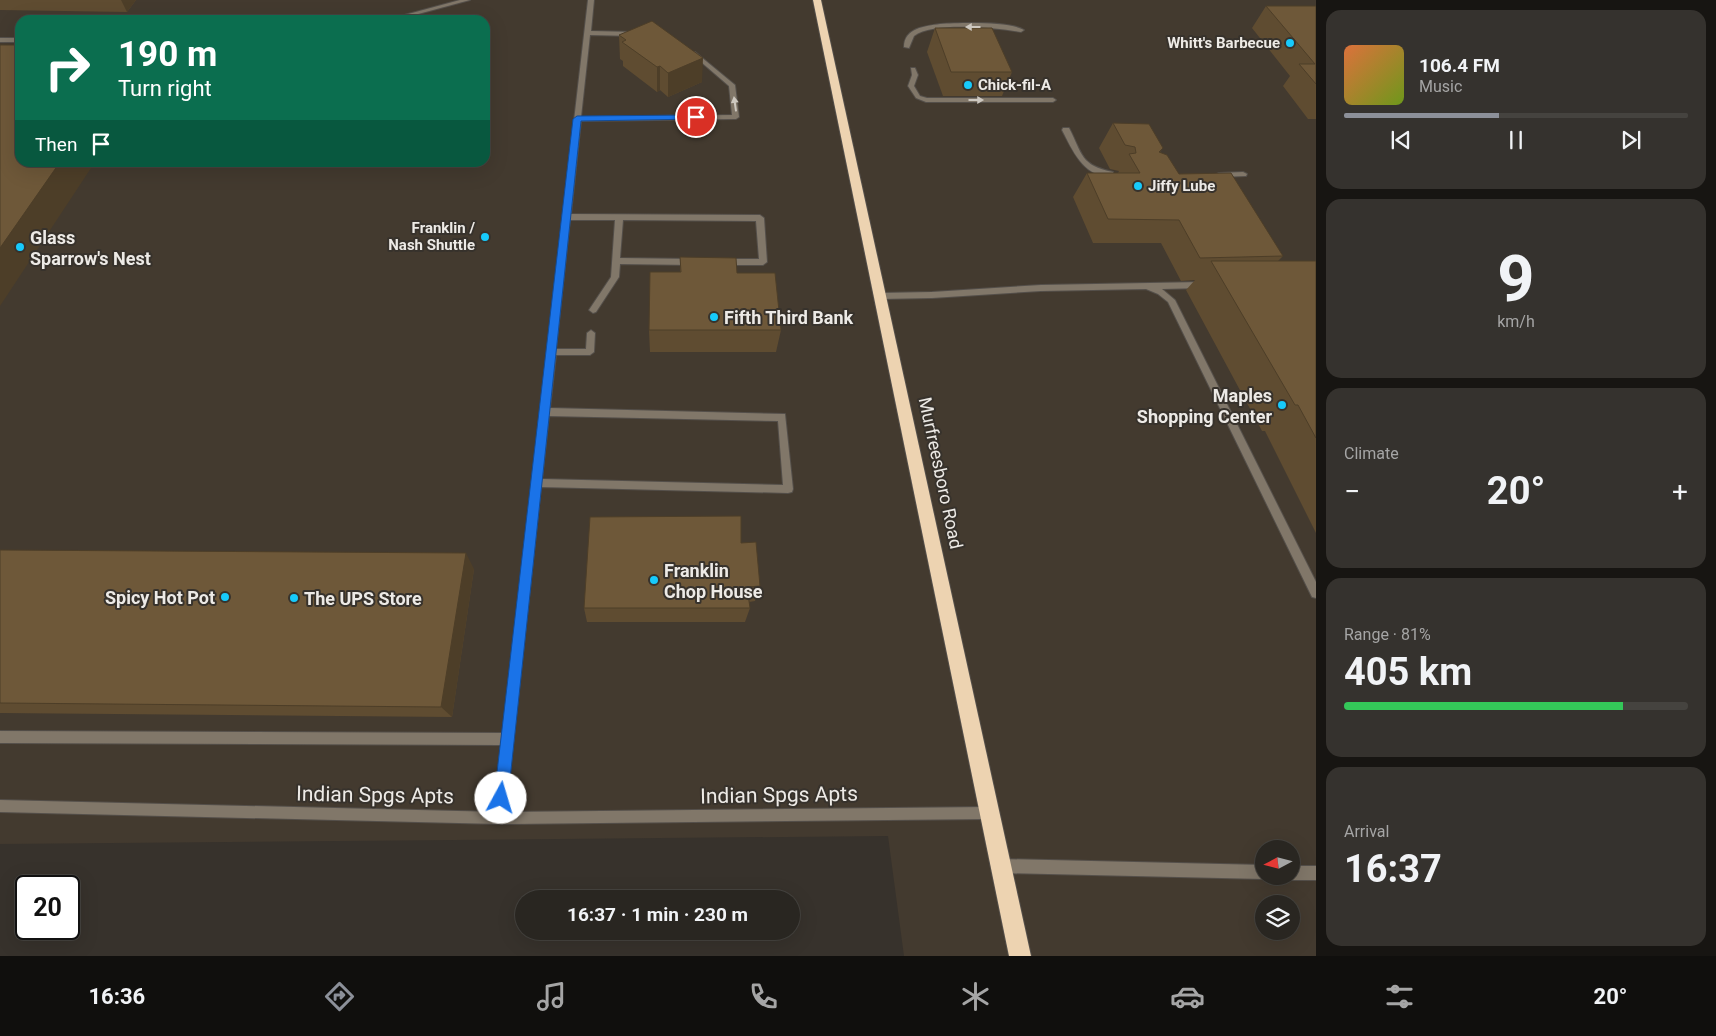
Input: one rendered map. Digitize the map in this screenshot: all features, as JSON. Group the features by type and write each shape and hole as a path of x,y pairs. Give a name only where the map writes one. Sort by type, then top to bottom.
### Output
{"highway":[{"name":"Murfreesboro Road","path":"817,0 1020,956"}],"street":[{"path":"408,15 467,0"},
{"path":"499,818 591,0"},
{"path":"907,47 906,41 910,35 919,30 934,27 1005,27 1021,30"},
{"path":"587,33 641,34"},
{"path":"0,40 15,40"},
{"path":"577,119 736,117 732,85 695,54"},
{"path":"913,69 915,75 911,86 918,97 926,100 1053,100"},
{"path":"1066,130 1084,165 1101,174 1116,174"},
{"path":"1208,175 1243,174"},
{"path":"566,217 760,218 763,262 714,262"},
{"path":"593,310 615,277 619,217"},
{"path":"616,262 704,262"},
{"path":"880,296 940,295 1041,288 1214,284"},
{"path":"1147,286 1171,300 1316,593"},
{"path":"551,352 590,352 591,333"},
{"path":"536,483 788,489 782,417 545,412"},
{"path":"0,737 507,739"},
{"name":"Indian Spgs Apts","path":"0,806 499,818 989,813"},
{"path":"1001,866 1255,872"},
{"path":"1300,873 1316,873"}],"shaded area":[{"path":"0,0 1316,0 1316,956 904,956 888,836 0,844"}],"building":[{"path":"1266,6 1316,6 1316,84 1299,64 1315,64"},
{"path":"652,21 703,58 668,73 622,42 626,40 619,35"},
{"path":"935,28 992,28 1012,72 951,72"},
{"path":"0,45 15,45 15,167 57,167 0,248"},
{"path":"1113,123 1149,124 1163,148 1159,152 1167,155 1179,174 1231,173 1283,256 1200,258 1179,220 1108,219 1087,173 1140,173 1129,154 1136,153 1135,147 1125,145"},
{"path":"680,257 736,258 737,273 775,273 781,330 649,330 650,272 681,272"},
{"path":"1211,261 1316,261 1316,438 1298,405 1295,405"},
{"path":"741,516 741,543 756,542 760,586 747,587 750,608 584,608 590,517"},
{"path":"0,550 466,553 441,707 0,703"}],"place":[{"name":"Whitt's Barbecue","path":"1290,43"},
{"name":"Chick-fil-A","path":"968,85"},
{"name":"Jiffy Lube","path":"1138,186"},
{"name":"Franklin / Nash Shuttle","path":"485,237"},
{"name":"Glass Sparrow's Nest","path":"20,247"},
{"name":"Fifth Third Bank","path":"714,317"},
{"name":"Maples Shopping Center","path":"1282,405"},
{"name":"Franklin Chop House","path":"654,580"},
{"name":"Spicy Hot Pot","path":"225,597"},
{"name":"The UPS Store","path":"294,598"}],"route":[{"path":"501,798 577,119 696,117"}]}
